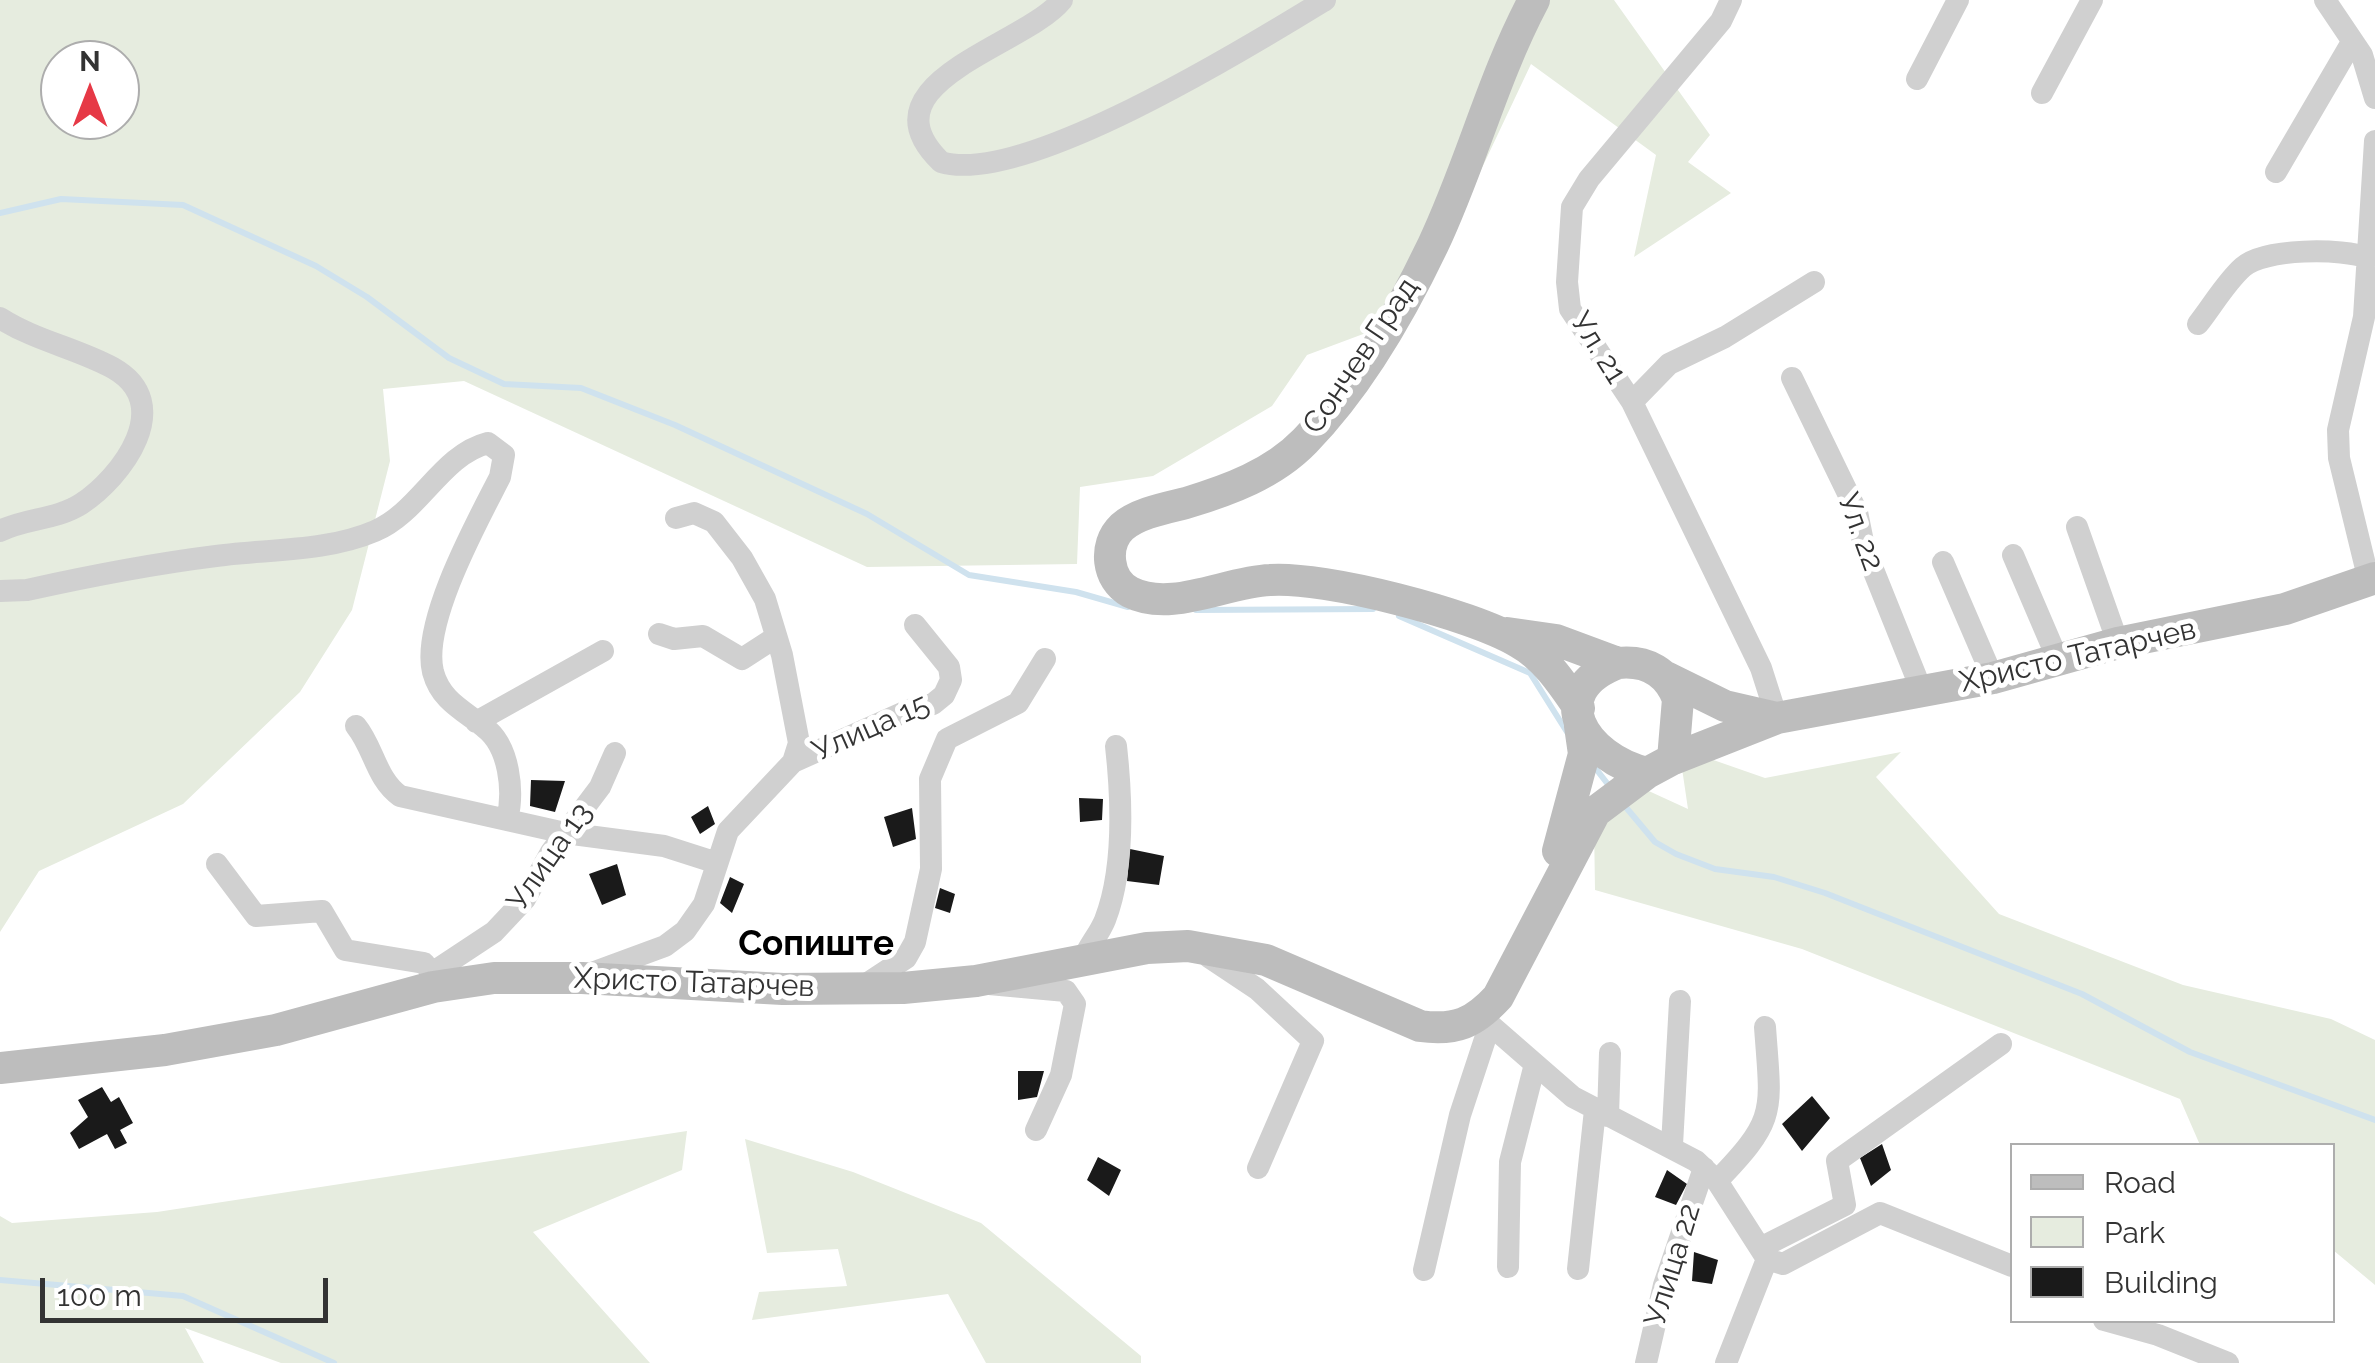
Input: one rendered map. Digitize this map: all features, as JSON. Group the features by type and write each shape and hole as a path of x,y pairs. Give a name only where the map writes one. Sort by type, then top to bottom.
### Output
{"main road":[{"name":"Сончев Град","path":"1494,632 1446,612 1293,580 1220,586 1172,600 1142,598 1122,588 1112,573 1110,555 1114,537 1134,520 1218,493 1284,460 1306,440 1350,384 1393,320 1434,242 1497,75 1534,0"},
{"name":"Христо Татарчев","path":"0,1068 165,1050 276,1030 433,980 582,978 859,989 976,982 1147,948 1188,946 1266,960 1420,1026 1444,1029 1485,1020 1516,969 1546,900 1595,812 1660,766 1778,718 1993,678 2118,643 2285,609 2372,580"},
{"path":"1494,632 1556,640 1618,663 1648,666 1666,677 1680,712 1660,766 1619,766 1595,750 1580,717 1536,655 1494,632"},
{"path":"1580,717 1587,685 1618,663"},
{"name":"Христо Татарчев","path":"1666,677 1725,706 1778,718"},
{"name":"Христо Татарчев","path":"1546,900 1581,770 1580,717"}],"street":[{"path":"1062,0 1027,30 932,84 922,102 919,124 924,140 941,162 979,167 1050,146 1238,53 1325,0"},
{"name":"Ул. 21","path":"1731,0 1721,21 1589,179 1572,207 1567,282 1570,308 1632,402 1738,620 1778,718"},
{"path":"1917,79 1958,0"},
{"path":"2042,94 2092,0"},
{"path":"2324,0 2370,72 2375,98"},
{"path":"2276,172 2352,42"},
{"path":"2372,580 2339,458 2338,430 2370,312 2368,258 2375,140"},
{"path":"2198,324 2242,268 2257,257 2345,252 2368,258"},
{"path":"1632,402 1670,364 1725,337 1814,282"},
{"path":"0,318 30,337 116,370 131,383 144,419 135,446 120,468 81,504 0,531"},
{"name":"Ул. 22","path":"1792,378 1857,512 1864,547 1921,689"},
{"path":"0,591 27,590 135,567 334,543 374,532 405,515 462,455 488,443 504,455 500,477 464,549 431,643 434,676 446,698 494,738 508,771 512,794 507,820"},
{"path":"676,518 706,516 722,530 765,599 799,743 793,762"},
{"path":"2077,527 2118,643"},
{"path":"2013,555 2058,660"},
{"path":"1942,562 1993,678"},
{"name":"Улица 15","path":"582,978 666,946 685,931 704,904 714,862 728,831 793,762 944,696 951,680 949,667 915,625"},
{"path":"660,634 674,639 703,636 742,659 776,637"},
{"path":"476,722 603,651"},
{"path":"859,989 906,958 916,942 931,868 927,804 940,748 947,738 1018,704 1045,659"},
{"path":"356,726 371,744 383,780 400,796 565,832 664,846 714,862"},
{"path":"1082,962 1090,940 1104,924 1110,901 1122,797 1116,746"},
{"name":"Улица 13","path":"433,980 494,932 524,899 565,832 600,787 615,753"},
{"path":"217,864 256,916 322,911 346,950 424,963 433,980"},
{"path":"1188,946 1246,980 1313,1041 1258,1168"},
{"path":"976,982 1016,990 1066,991 1075,1004 1061,1075 1036,1130"},
{"path":"1672,1145 1680,1002"},
{"path":"1424,1270 1485,1020 1534,1068 1602,1113 1672,1145 1710,1174 1763,1254 1783,1264 1880,1213 2003,1258 2010,1264"},
{"name":"Улица 22","path":"1646,1363 1664,1286 1710,1174 1758,1138 1771,1109 1764,1027"},
{"path":"1726,1363 1763,1254 1846,1206 1838,1160 2000,1044"},
{"path":"1578,1268 1610,1054"},
{"path":"1508,1267 1510,1162 1534,1068"},
{"path":"2116,1323 2158,1334 2228,1363"}],"green space":[{"path":"0,0 1614,0 1710,135 1688,162 1731,193 1634,257 1656,155 1531,64 1447,242 1390,324 1307,355 1272,406 1153,476 1080,487 1077,564 867,567 464,381 383,389 390,461 352,610 300,692 183,804 39,871 0,932"},
{"path":"1679,748 1765,778 1901,752 1876,777 1999,914 2183,985 2331,1019 2375,1040 2375,1285 2335,1252 2335,1143 2199,1143 2180,1099 1802,949 1595,890 1594,824 1640,787 1688,809"},
{"path":"687,1131 682,1170 533,1232 650,1363 281,1363 185,1328 204,1363 0,1363 0,1216 12,1223 157,1212"},
{"path":"745,1139 853,1172 981,1223 1141,1356 1141,1363 986,1363 948,1294 752,1320 759,1292 847,1286 838,1249 767,1253"}],"building":[{"path":"531,780 565,781 555,812 530,806"},
{"path":"1079,798 1103,799 1102,820 1080,822"},
{"path":"708,806 715,824 700,834 691,817"},
{"path":"912,808 916,839 893,847 884,817"},
{"path":"1130,849 1164,856 1159,885 1127,881"},
{"path":"617,864 626,895 602,905 589,874"},
{"path":"730,877 744,884 732,913 720,903"},
{"path":"940,888 955,894 950,913 935,908"},
{"path":"1018,1071 1044,1071 1037,1097 1018,1100"},
{"path":"102,1087 111,1102 119,1097 133,1123 120,1130 127,1143 115,1149 107,1134 79,1149 70,1133 88,1117 78,1100"},
{"path":"1812,1096 1830,1118 1802,1151 1782,1124"},
{"path":"1882,1144 1891,1170 1871,1186 1860,1158"},
{"path":"1098,1157 1121,1170 1109,1196 1087,1180"},
{"path":"1667,1170 1687,1184 1676,1205 1655,1197"},
{"path":"1694,1252 1718,1260 1712,1284 1692,1281"}],"waterway":[{"path":"0,213 61,199 183,205 316,266 367,297 449,358 504,384 581,388 675,425 867,514 969,575 1076,592 1128,607"},
{"path":"1196,610 1373,609"},
{"path":"1399,616 1530,673 1567,732"},
{"path":"1593,765 1610,787"},
{"path":"1624,805 1655,842 1676,854 1715,869 1774,877 1825,893 2082,994 2190,1052 2375,1120"},
{"path":"0,1280 183,1296 334,1363"}],"district":[{"name":"Сопиште","path":"816,944"}]}
